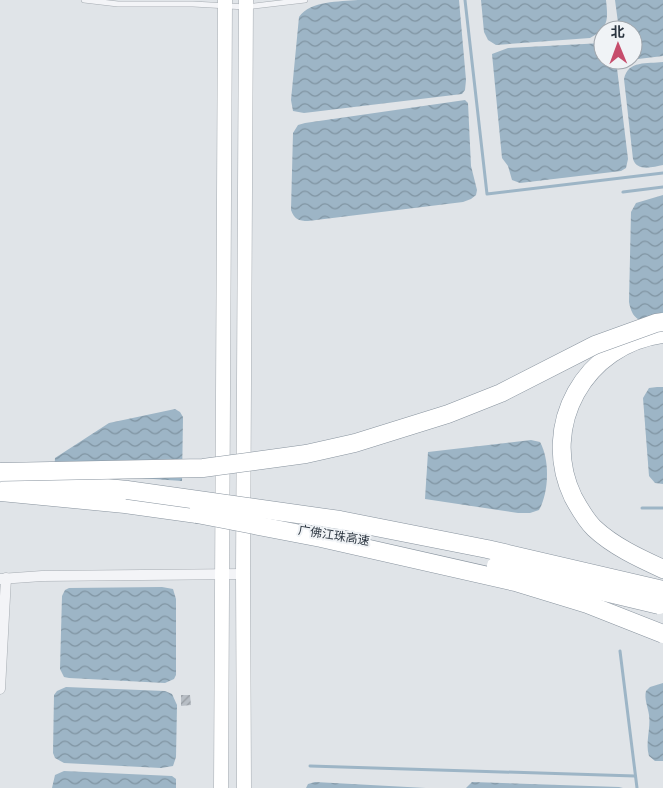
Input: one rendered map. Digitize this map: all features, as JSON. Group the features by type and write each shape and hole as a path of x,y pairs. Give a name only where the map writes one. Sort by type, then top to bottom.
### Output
{"highway":[{"path":"0,472 203,468 306,454 355,443 448,414 501,393 595,345 663,322"},
{"path":"663,334 636,341 614,352 596,366 580,386 567,410 561,436 562,463 568,485 578,507 594,528 614,543 643,560 663,568"},
{"name":"广佛江珠高速","path":"0,477 137,492 340,520 487,549 662,600"},
{"name":"广佛江珠高速","path":"0,492 125,504 350,538 485,563 662,600"},
{"path":"197,514 321,538 515,582 587,604 663,634"}],"main road":[{"path":"221,788 225,3"},
{"path":"244,788 243,574 246,4"}],"street":[{"path":"0,689 3,579 42,576 243,574"}],"lane":[{"path":"84,0 118,4 246,4 306,0"}],"water":[{"path":"358,0 459,0 466,80 465,90 462,94 304,113 293,111 291,100 299,17 311,7 334,2"},
{"path":"481,0 606,0 606,20 593,20 593,36 590,38 496,45 488,40 484,32"},
{"path":"615,0 663,0 663,56 643,58 643,20 618,20"},
{"path":"593,44 593,70 617,70 628,159 626,168 621,171 520,183 512,180 508,166 502,158 492,54 508,48"},
{"path":"663,62 663,165 650,167 638,166 633,159 624,79 629,70 643,70 643,63"},
{"path":"465,100 468,103 471,166 477,190 476,195 471,199 463,202 308,221 299,220 294,216 291,210 293,133 298,125"},
{"path":"663,195 663,321 650,322 637,318 633,314 629,302 631,212 636,203"},
{"path":"663,387 663,484 655,483 649,476 643,398 649,388"},
{"path":"175,409 183,417 182,481 54,472 55,458 109,423"},
{"path":"531,440 540,442 547,467 545,494 539,510 530,513 518,513 425,499 428,452"},
{"path":"162,587 173,589 176,599 176,675 174,679 165,683 64,677 60,669 62,596 65,590 69,588"},
{"path":"663,683 663,761 655,761 649,756 648,751 649,712 646,691 650,687"},
{"path":"66,687 165,691 172,694 177,705 176,757 173,766 161,768 64,763 55,758 53,753 54,695 57,691"},
{"path":"64,771 172,776 176,779 176,788 52,788 55,775"},
{"path":"315,782 426,788 306,788 308,784"},
{"path":"472,782 619,787 623,788 466,788"}],"building":[{"path":"181,695 190,695 191,705 181,706"}],"waterway":[{"path":"465,0 487,194 663,173"},
{"path":"623,192 663,187"},
{"path":"642,508 663,508"},
{"path":"620,651 637,788"},
{"path":"310,766 635,776"}]}
